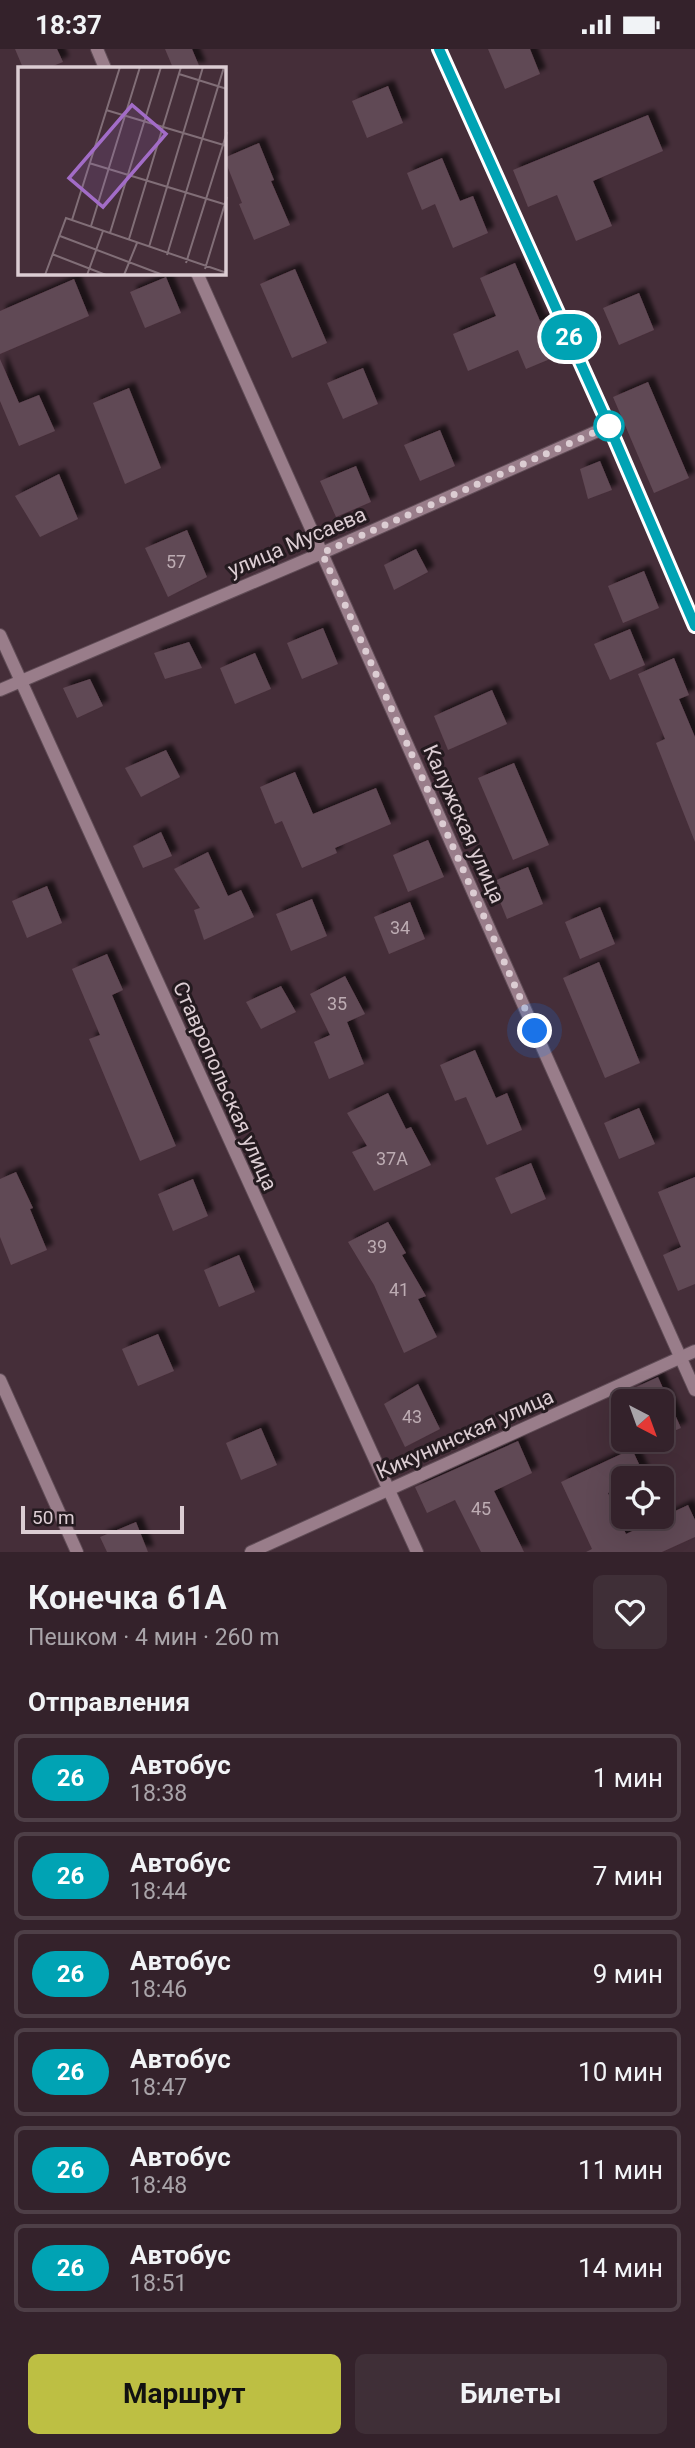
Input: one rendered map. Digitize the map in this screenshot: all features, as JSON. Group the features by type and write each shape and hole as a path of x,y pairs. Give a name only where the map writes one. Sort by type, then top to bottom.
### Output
{"street":[{"path":"97,49 105,67"},
{"path":"439,49 609,426 695,626"},
{"name":"Калужская улица","path":"198,275 695,1390"},
{"name":"улица Мусаева","path":"0,690 322,553 609,426"},
{"name":"Ставропольская улица","path":"0,635 417,1552"},
{"name":"Кикунинская улица","path":"251,1552 695,1352"},
{"path":"0,1380 77,1552"}],"building":[{"path":"15,49 57,49 63,62 50,67 23,67"},
{"path":"165,49 192,49 200,67 173,67"},
{"path":"488,49 530,49 540,74 505,89"},
{"path":"388,86 403,123 367,138 352,101"},
{"path":"648,115 663,151 593,181 612,226 576,241 557,195 528,207 513,170"},
{"path":"259,143 274,180 271,181 290,225 254,240 239,204 242,203 226,157"},
{"path":"442,158 460,201 473,196 488,233 453,248 435,204 422,210 407,173"},
{"path":"515,263 540,321 547,318 562,354 526,369 518,350 468,371 453,334 496,316 480,278"},
{"path":"295,269 327,343 292,358 260,284"},
{"path":"166,277 181,313 145,328 130,292"},
{"path":"74,279 89,316 0,354 0,311"},
{"path":"639,293 654,330 619,345 603,308"},
{"path":"0,359 19,403 39,395 55,431 19,446 0,401"},
{"path":"363,368 378,404 343,419 327,383"},
{"path":"648,382 689,478 654,493 613,397"},
{"path":"129,388 161,468 125,484 93,403"},
{"path":"440,430 455,466 420,481 404,445"},
{"path":"600,461 612,490 588,499 580,469"},
{"path":"356,466 371,502 336,517 320,481"},
{"path":"59,474 78,519 40,537 15,496"},
{"path":"187,530 207,577 168,597 145,548"},
{"path":"416,549 428,572 394,590 384,565"},
{"path":"644,571 659,608 623,623 608,586"},
{"path":"323,628 338,664 302,679 287,643"},
{"path":"630,629 645,665 610,680 594,644"},
{"path":"189,642 202,668 165,679 154,653"},
{"path":"255,653 271,689 235,704 220,668"},
{"path":"674,658 689,695 679,699 695,737 695,842 656,743 665,739 638,674"},
{"path":"90,679 103,706 77,718 63,688"},
{"path":"492,690 507,724 448,750 434,716"},
{"path":"166,750 180,777 141,797 125,768"},
{"path":"514,763 549,845 513,860 478,778"},
{"path":"295,772 313,814 376,788 391,824 335,848 337,853 302,868 282,821 275,824 260,787"},
{"path":"161,832 172,856 143,868 133,846"},
{"path":"428,840 444,877 408,892 393,855"},
{"path":"208,852 228,896 241,890 254,917 204,940 194,910 200,908 174,869"},
{"path":"528,867 543,904 507,919 492,882"},
{"path":"47,886 62,923 27,938 12,901"},
{"path":"312,899 327,936 291,951 276,914"},
{"path":"410,902 425,939 389,954 374,917"},
{"path":"600,907 615,944 580,959 565,922"},
{"path":"107,954 123,990 112,995 176,1146 140,1161 89,1039 100,1035 72,969"},
{"path":"599,962 640,1063 605,1078 563,978"},
{"path":"345,976 365,1014 347,1022 364,1064 329,1079 314,1042 330,1035 310,994"},
{"path":"281,986 296,1012 261,1029 246,1002"},
{"path":"475,1050 496,1098 507,1093 522,1130 487,1145 466,1097 455,1101 440,1065"},
{"path":"388,1093 406,1129 411,1127 431,1165 374,1191 352,1152 367,1146 347,1113"},
{"path":"639,1108 655,1144 619,1159 604,1123"},
{"path":"531,1163 546,1199 511,1214 495,1178"},
{"path":"16,1172 33,1208 30,1209 47,1250 11,1265 0,1237 0,1179"},
{"path":"695,1177 695,1284 678,1291 663,1255 681,1247 658,1192"},
{"path":"193,1179 208,1216 173,1231 158,1194"},
{"path":"388,1222 406,1253 402,1255 426,1296 418,1299 437,1337 404,1353 374,1285 348,1242"},
{"path":"239,1255 255,1292 219,1307 204,1270"},
{"path":"158,1334 174,1371 138,1386 122,1349"},
{"path":"658,1377 663,1389 634,1389"},
{"path":"418,1384 440,1429 405,1447 384,1404"},
{"path":"674,1412 681,1428 674,1431"},
{"path":"261,1428 277,1465 241,1480 226,1443"},
{"path":"518,1441 532,1473 494,1491 524,1552 481,1552 455,1500 427,1513 415,1487"},
{"path":"623,1453 634,1453 640,1466 611,1466 611,1492 608,1493 611,1500 611,1529 624,1529 626,1534 637,1529 674,1529 674,1512 688,1505 695,1520 695,1537 662,1552 586,1552 592,1549 561,1482"},
{"path":"136,1522 148,1552 107,1552 100,1537"}],"bus line":[{"name":"26","path":"439,49 609,426 695,626"}],"route":[{"path":"535,1031 322,553 609,426"}]}
